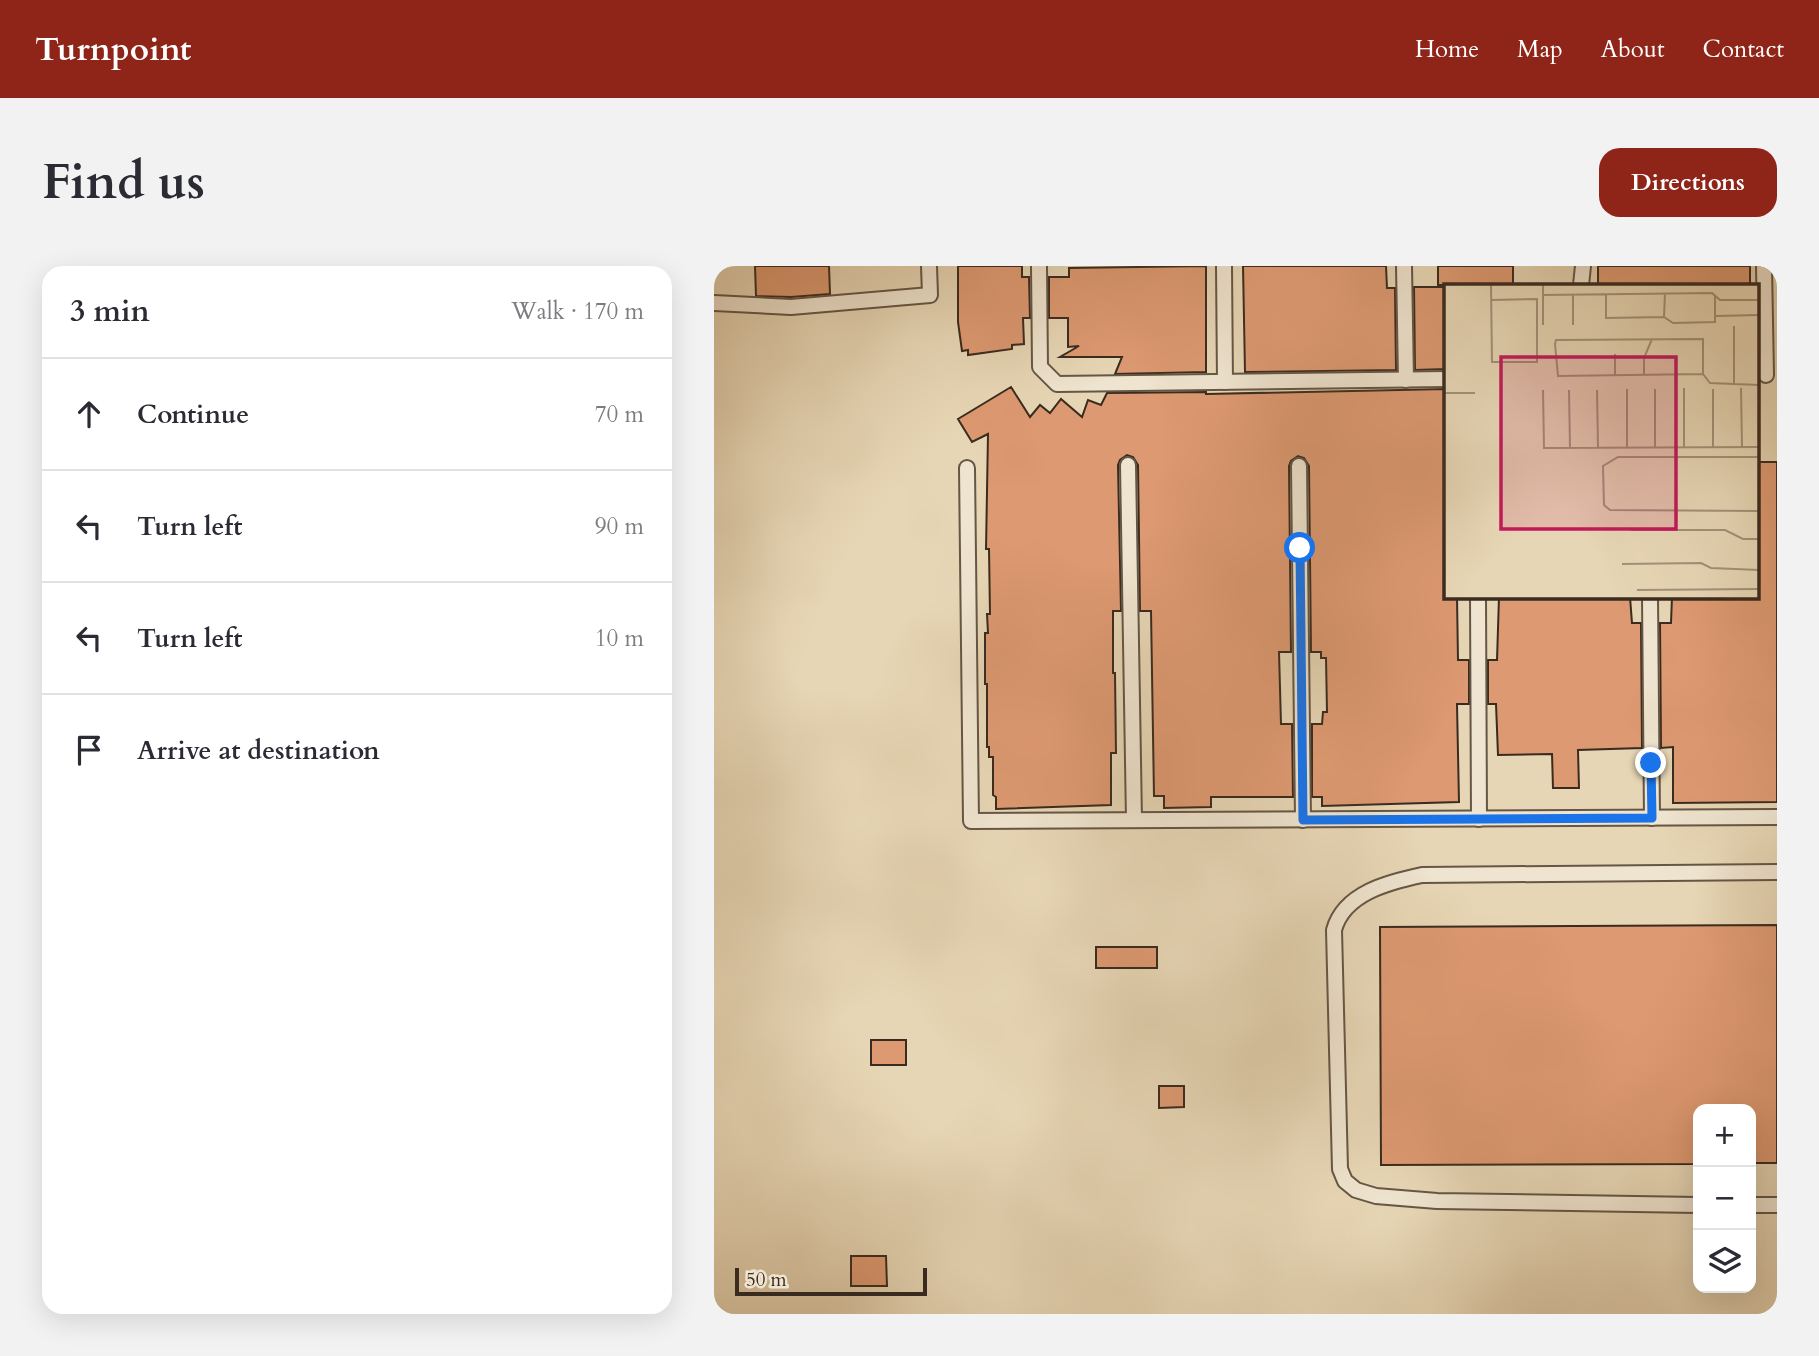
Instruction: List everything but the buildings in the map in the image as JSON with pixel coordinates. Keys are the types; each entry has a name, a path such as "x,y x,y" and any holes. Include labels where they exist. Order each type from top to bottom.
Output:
{"lane":[{"path":"714,303 791,307 930,295 929,266"},
{"path":"1039,266 1040,367 1057,384 1444,379"},
{"path":"1224,266 1225,382"},
{"path":"1404,266 1406,380"},
{"path":"1581,284 1583,266"},
{"path":"1764,266 1767,375"},
{"path":"1128,465 1134,820"},
{"path":"1299,466 1303,820"},
{"path":"967,468 971,821 1777,817"},
{"path":"1478,598 1479,819"},
{"path":"1650,598 1652,818"},
{"path":"1693,1205 1437,1202 1376,1196 1356,1189 1345,1181 1340,1169 1334,930 1338,916 1349,904 1370,891 1422,875 1777,872"},
{"path":"1756,1205 1777,1205"}],"route":[{"path":"1300,548 1303,820 1652,818 1651,763"}]}
